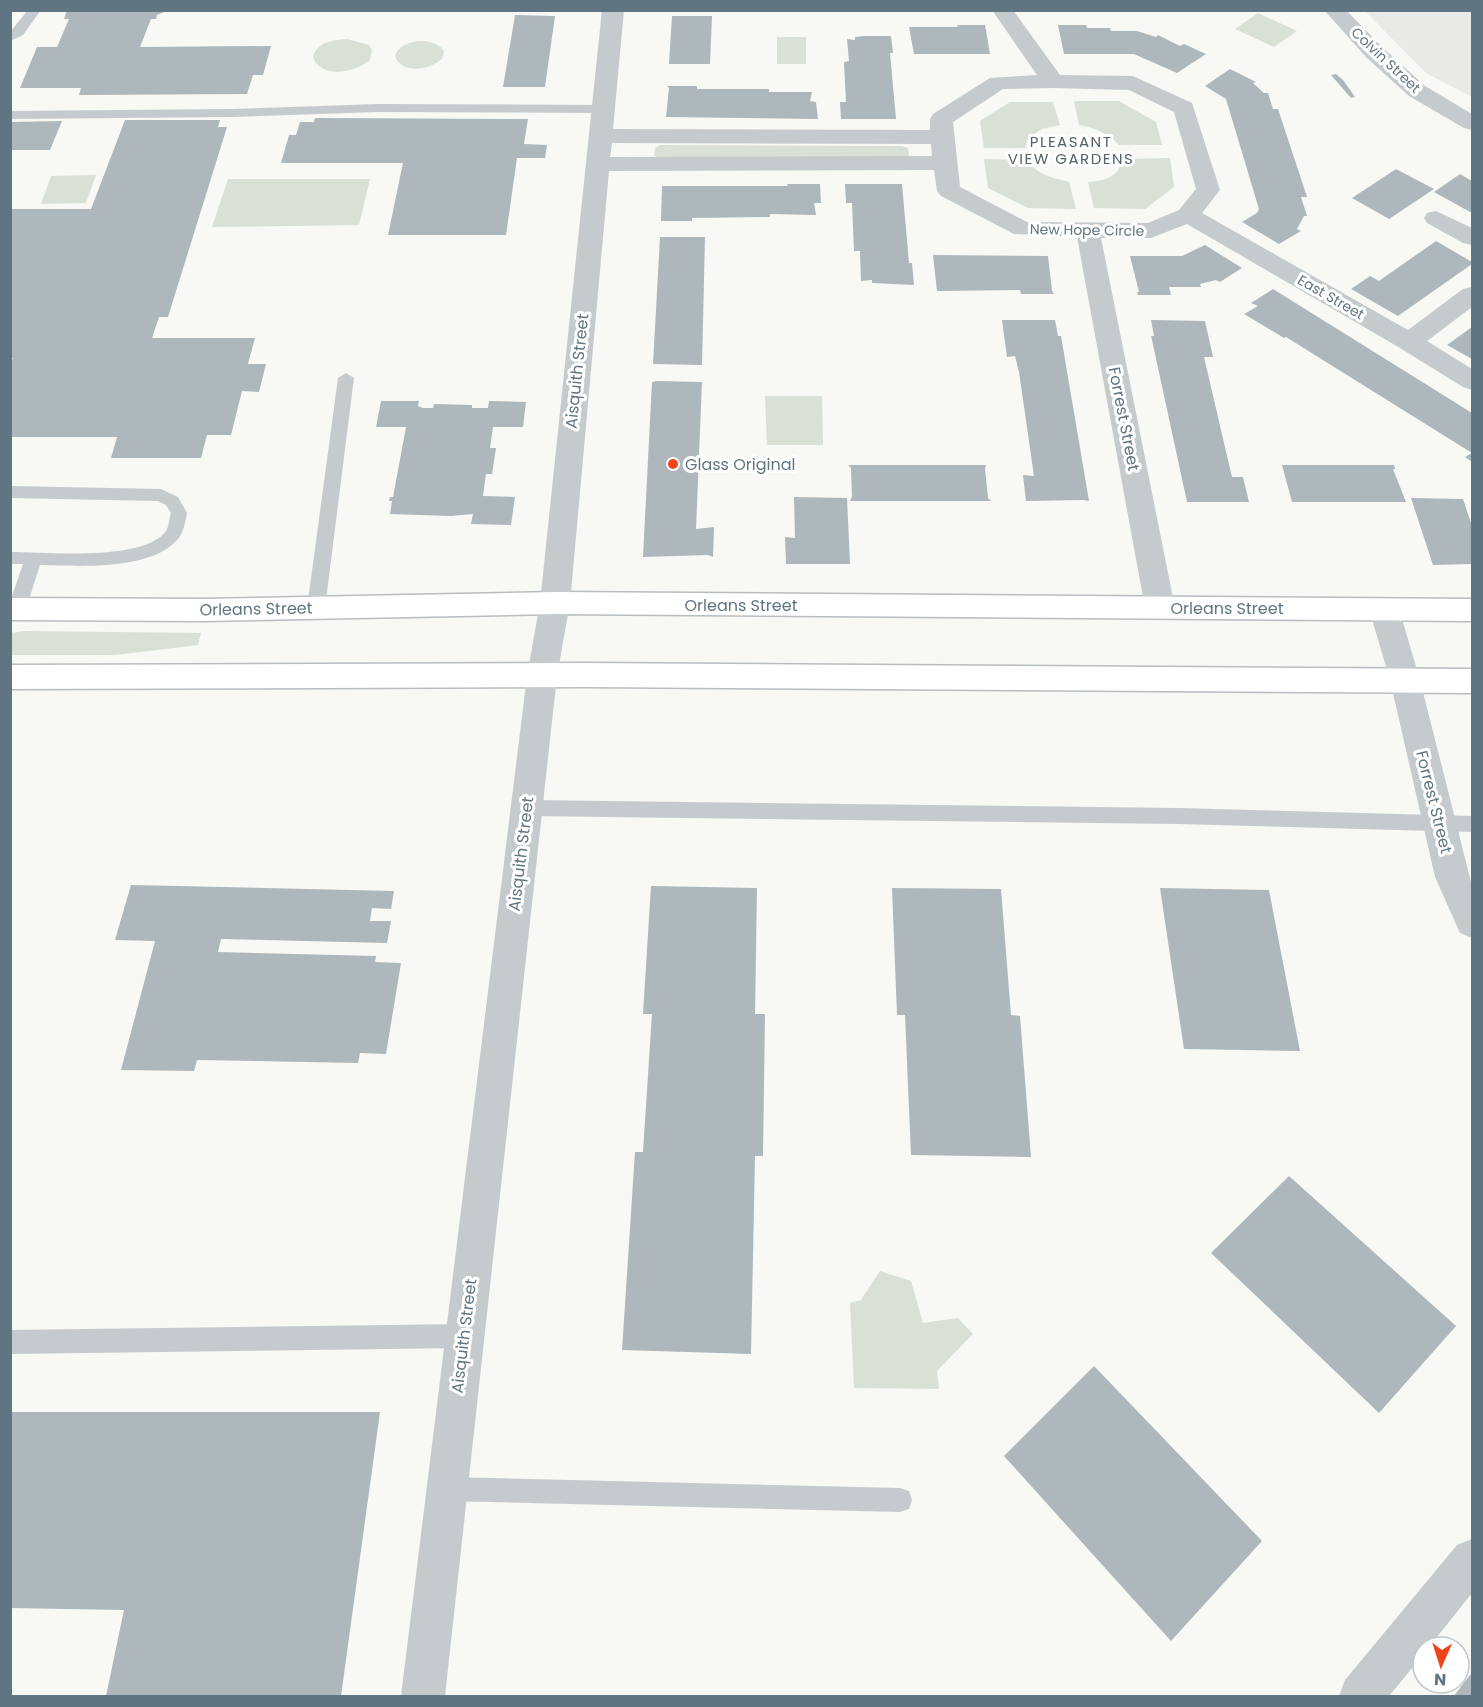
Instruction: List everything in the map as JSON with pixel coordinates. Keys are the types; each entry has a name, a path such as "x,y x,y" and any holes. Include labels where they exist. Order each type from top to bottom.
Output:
{"main road":[{"name":"Orleans Street","path":"14,609 316,608 555,603 1473,610"},
{"path":"10,677 542,676 1473,681"}],"street":[{"name":"Aisquith Street","path":"423,1696 526,808 542,676 555,603 613,10"},
{"path":"1002,10 1053,81"},
{"name":"Colvin Street","path":"1334,11 1417,91 1473,123"},
{"name":"New Hope Circle","path":"1053,81 1133,83 1184,108 1208,190 1188,214 1151,231 1023,229 950,190 944,163 941,119 998,83 1053,81"},
{"path":"1445,109 1473,94"},
{"path":"601,136 942,137"},
{"path":"598,164 944,163"},
{"name":"East Street","path":"1188,214 1473,381"},
{"path":"1436,218 1473,238"},
{"name":"Forrest Street","path":"1088,231 1160,608"},
{"path":"1409,342 1473,295"},
{"name":"Forrest Street","path":"1384,609 1405,680 1452,878 1473,923"},
{"path":"1361,1696 1473,1560"}],"lane":[{"path":"10,37 19,32 35,10"},
{"path":"1334,11 1340,10"},
{"path":"10,115 231,113 378,108 604,110"},
{"path":"316,608 346,378"},
{"path":"10,492 160,495 172,501 179,513 173,534 163,543 119,559 10,558"},
{"path":"14,609 34,558"},
{"path":"526,808 1178,816 1473,824"},
{"path":"10,1342 464,1336"},
{"path":"447,1489 900,1500"}],"shaded area":[{"path":"1365,11 1472,11 1472,97 1426,73"},
{"path":"1258,13 1297,31 1274,47 1235,29"},
{"path":"777,37 806,37 806,64 777,64"},
{"path":"347,39 369,45 372,50 370,60 356,68 339,72 323,69 317,64 313,57 318,48 331,41"},
{"path":"418,41 439,46 444,51 442,59 430,66 416,69 403,66 398,62 395,56 398,50"},
{"path":"1074,101 1119,101 1156,122 1162,145 1119,145 1101,132 1079,125"},
{"path":"1010,102 1053,102 1060,125 1042,129 1028,138 1025,148 984,148 980,121"},
{"path":"660,145 901,146 908,148 909,157 660,159 654,155 655,148"},
{"path":"1170,158 1174,187 1145,209 1094,208 1088,182 1100,181 1115,174 1122,159"},
{"path":"984,159 1028,160 1041,172 1069,182 1076,209 1028,208 988,188"},
{"path":"96,175 86,203 41,204 51,176"},
{"path":"228,179 370,179 359,225 212,227"},
{"path":"765,396 822,396 823,445 767,445"},
{"path":"24,631 201,633 198,645 116,655 11,655 11,633"},
{"path":"880,1271 911,1281 923,1323 958,1318 973,1334 937,1371 939,1389 854,1388 850,1303 861,1300"}],"building":[{"path":"67,10 169,10 157,15 156,19 151,19 140,47 271,46 263,75 253,75 247,94 79,95 81,88 20,88 37,47 57,47 69,19 64,19"},
{"path":"515,15 555,16 545,87 503,87"},
{"path":"672,16 712,16 710,64 669,64"},
{"path":"957,25 985,25 990,54 914,54 909,27 958,27"},
{"path":"1058,25 1086,25 1087,28 1110,28 1111,31 1137,31 1156,37 1158,35 1180,46 1184,44 1206,54 1177,73 1134,54 1064,54"},
{"path":"891,36 893,53 890,53 896,119 841,119 840,102 846,102 844,62 849,61 847,39 855,40 855,37"},
{"path":"1230,69 1256,82 1253,83 1264,93 1268,93 1273,109 1278,109 1307,197 1301,197 1307,216 1304,216 1297,229 1301,231 1279,244 1242,222 1257,213 1259,209 1226,99 1205,86"},
{"path":"1336,74 1355,97 1351,98 1331,75"},
{"path":"667,86 812,92 810,101 816,102 818,119 666,117 669,88"},
{"path":"315,118 528,119 524,144 547,145 545,158 517,158 506,235 388,235 403,163 281,163 289,135 296,135 300,122 314,122"},
{"path":"125,120 220,120 218,127 227,127 168,317 159,317 152,338 255,338 248,364 266,364 259,392 242,391 231,435 207,435 201,458 111,458 117,437 10,437 10,364 13,358 10,357 10,209 91,209"},
{"path":"62,121 50,150 10,150 10,122"},
{"path":"1396,169 1434,189 1389,219 1352,198"},
{"path":"1460,174 1472,181 1472,213 1434,192"},
{"path":"787,184 820,184 821,203 814,203 816,215 770,214 770,217 692,218 692,221 661,221 662,186 788,186"},
{"path":"845,184 902,184 909,263 912,263 914,285 872,283 872,280 861,281 860,251 854,251 852,203 846,203"},
{"path":"660,237 705,237 702,365 653,364"},
{"path":"1436,241 1472,264 1398,316 1351,289 1370,276 1379,281"},
{"path":"1205,245 1242,268 1220,282 1216,280 1200,284 1201,287 1169,287 1171,295 1138,295 1130,256 1182,256"},
{"path":"933,255 1048,256 1054,294 1021,294 1020,290 937,291"},
{"path":"1273,289 1472,413 1472,453 1286,337 1284,338 1244,314 1258,306 1251,303"},
{"path":"1002,320 1055,320 1058,336 1061,336 1089,501 1026,501 1023,475 1034,476 1019,372 1015,356 1007,357"},
{"path":"1151,320 1205,321 1213,357 1204,357 1232,477 1243,477 1249,502 1187,502 1151,336 1154,336"},
{"path":"1472,327 1472,359 1447,345"},
{"path":"652,382 702,382 696,529 714,527 713,557 708,555 643,557"},
{"path":"381,401 419,401 418,406 423,408 433,408 434,404 472,405 472,408 488,408 489,401 526,402 523,427 493,427 490,448 496,448 492,474 486,474 483,496 515,497 511,525 471,524 473,514 451,516 390,514 392,501 389,501 390,497 393,497 406,427 376,427"},
{"path":"1472,453 1472,462 1465,457"},
{"path":"848,465 986,465 988,498 991,501 850,501 852,497 851,468"},
{"path":"1282,465 1394,465 1395,469 1393,469 1406,502 1292,502"},
{"path":"794,497 847,498 850,564 786,564 785,537 795,538"},
{"path":"1411,498 1463,499 1472,526 1472,564 1433,565"},
{"path":"131,885 394,891 391,909 372,908 370,921 391,921 387,943 221,939 218,952 376,956 375,962 401,963 386,1054 360,1053 358,1063 197,1060 194,1071 121,1070 155,941 115,940"},
{"path":"651,886 757,888 755,1014 765,1014 763,1156 755,1156 751,1354 622,1350 635,1152 643,1152 652,1014 643,1014"},
{"path":"892,888 1001,889 1011,1015 1020,1016 1031,1157 911,1155 905,1015 897,1015"},
{"path":"1160,888 1269,890 1300,1051 1184,1049"},
{"path":"1289,1176 1456,1326 1379,1413 1211,1253"},
{"path":"1094,1366 1262,1541 1171,1641 1004,1456"},
{"path":"10,1412 380,1412 341,1696 106,1696 124,1610 10,1608"},
{"path":"1471,1674 1472,1696 1454,1696 1471,1695"}],"place":[{"name":"Glass Original","path":"673,464"}],"district":[{"name":"PLEASANT VIEW GARDENS","path":"1071,150"}]}
